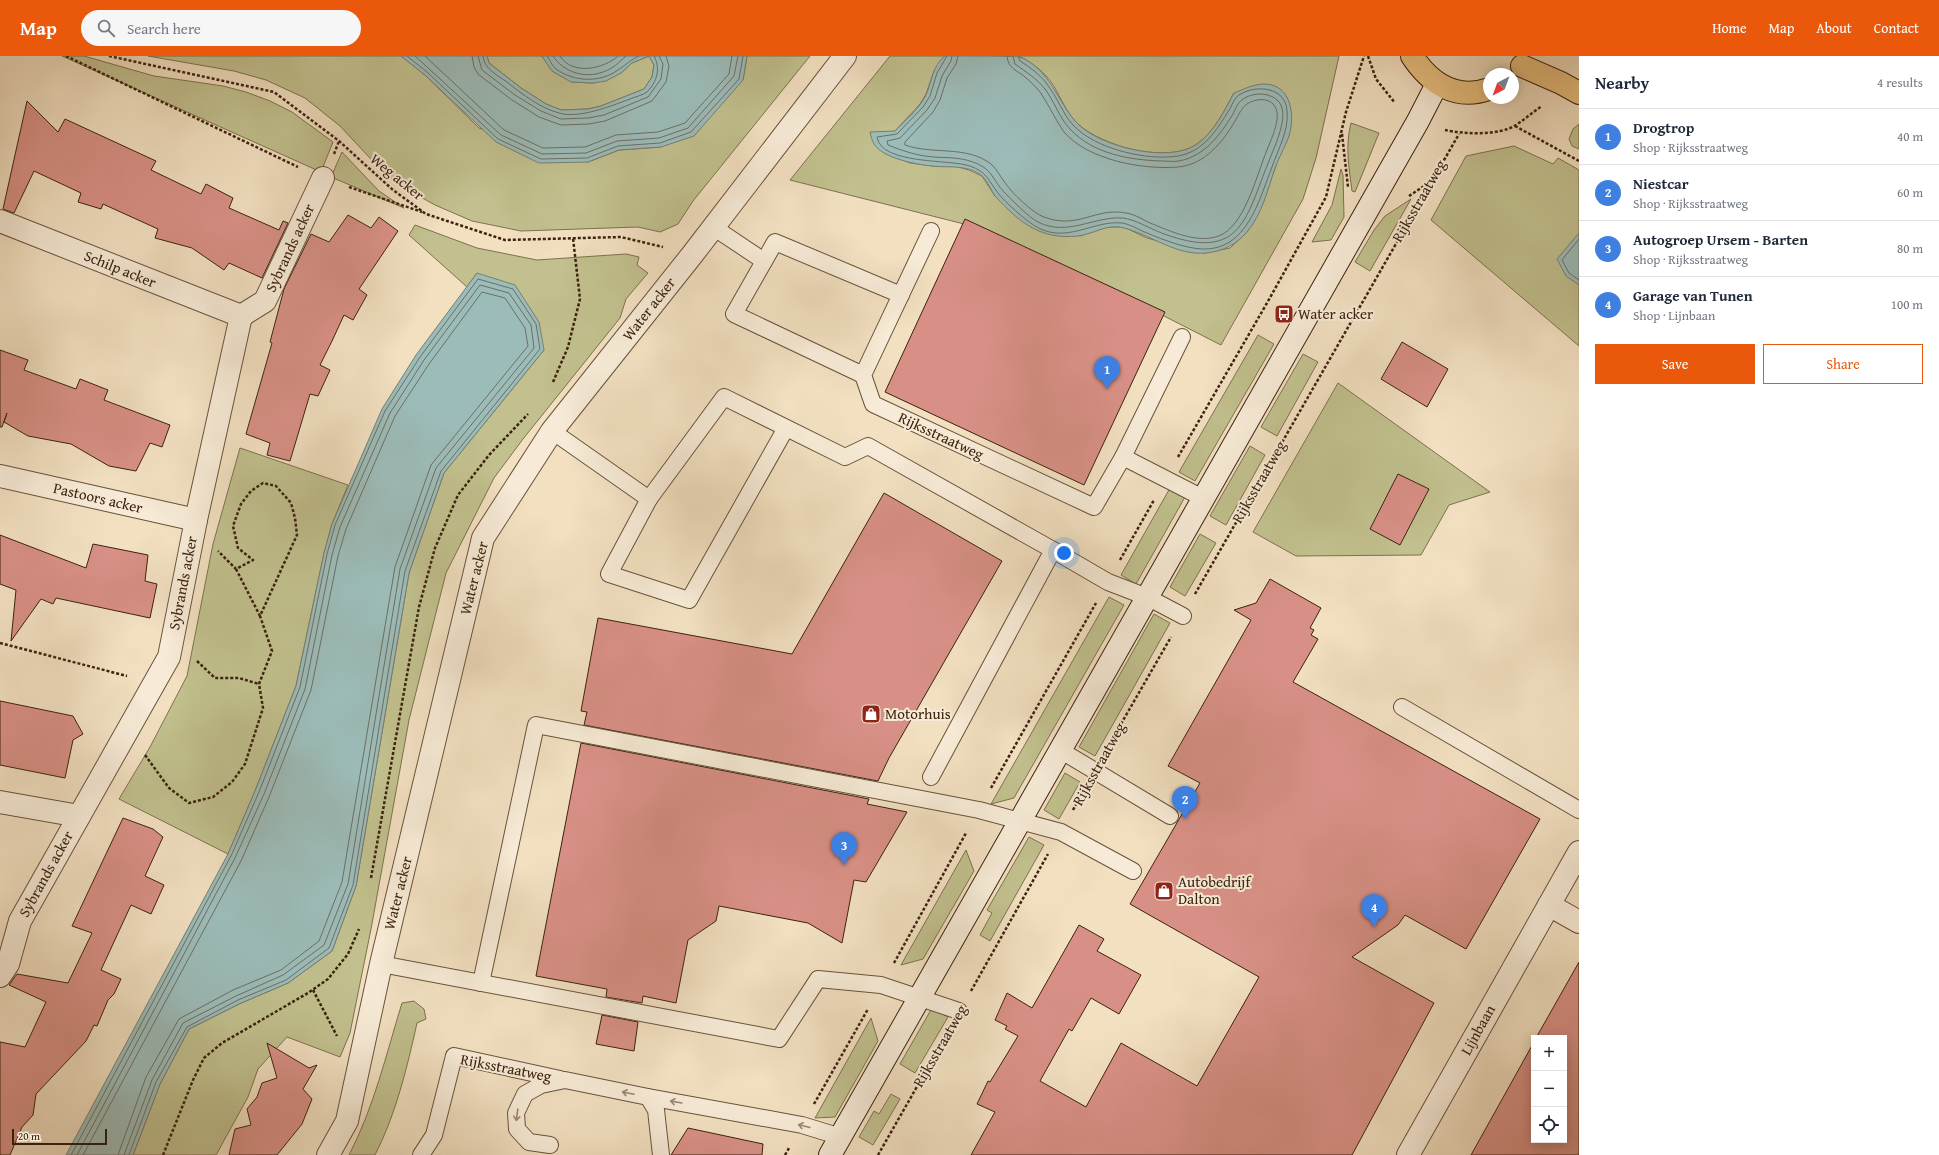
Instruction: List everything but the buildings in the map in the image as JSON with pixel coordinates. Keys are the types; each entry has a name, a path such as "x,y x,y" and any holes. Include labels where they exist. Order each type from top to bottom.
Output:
{"main road":[{"path":"1412,56 1422,71 1437,84 1451,90 1467,93 1483,91"},
{"path":"1521,66 1561,82 1579,93"}],"street":[{"name":"Water acker","path":"328,1155 347,1121 381,964 483,538 552,431 692,255 845,56"},
{"name":"Rijksstraatweg","path":"836,1146 1352,234 1418,121 1437,84"},
{"name":"Sybrands acker","path":"0,976 8,964 20,921 169,657 196,520 241,316 265,301 323,178"},
{"name":"Schilp acker","path":"0,221 241,316"},
{"name":"Pastoors acker","path":"0,476 196,520"},
{"path":"0,802 79,816"},
{"name":"Lijnbaan","path":"1408,1155 1579,852"},
{"path":"1549,905 1579,922"}],"lane":[{"path":"713,227 764,261"},
{"path":"901,295 775,242 734,314 863,375 932,230"},
{"name":"Rijksstraatweg","path":"863,375 873,404 1094,507 1123,457 1182,337"},
{"path":"786,428 689,600 609,574 649,499 724,397 845,457 868,446 1108,582 1147,597 1183,616"},
{"path":"552,431 649,499"},
{"path":"1123,457 1203,498"},
{"path":"931,777 1053,550"},
{"path":"1402,707 1579,810"},
{"path":"481,983 536,725 979,810 1020,820 1061,832 1133,871"},
{"path":"1060,750 1170,816"},
{"path":"381,964 779,1039 818,979 881,985 959,1011"},
{"name":"Rijksstraatweg","path":"421,1155 434,1135 454,1056 648,1097 802,1125 836,1146"},
{"name":"Rijksstraatweg","path":"550,1145 529,1142 516,1130 516,1113 525,1094 541,1085 565,1080"},
{"path":"648,1097 656,1110 661,1155"}],"path":[{"path":"66,56 323,178 426,214"},
{"name":"Weg acker","path":"109,56 274,92 340,141 393,190 426,214 505,240 621,237 692,255"},
{"path":"785,1155 1326,197 1342,131 1364,56"},
{"path":"1515,126 1579,161"},
{"path":"1342,131 1352,234"},
{"name":"Rijksstraatweg","path":"878,1155 1094,771 1422,196 1459,134"},
{"path":"552,385 568,347 580,298 573,238"},
{"path":"370,881 419,607 435,548 458,495 489,455 533,409"},
{"path":"236,569 253,560 238,548 233,526 241,504 251,490 263,483 276,486 291,503 297,535 260,616"},
{"path":"124,736 139,747 169,788 189,803 213,797 232,782 245,764 263,708 259,684 272,651 260,616 236,569 217,550 191,545"},
{"path":"173,638 215,678 239,678 259,684"},
{"path":"0,643 154,684"},
{"path":"162,1155 204,1058 222,1043 313,990 328,979 348,954 361,926"},
{"path":"313,990 357,1075"}],"shaded area":[{"path":"62,56 84,56 154,76 223,86 246,92 270,101 292,112 333,142 321,172"},
{"path":"148,56 401,56 425,75 479,128 588,162 619,150 661,147 743,80 747,56 810,56 693,201 678,224 660,232 638,227 521,231 472,221 435,205 403,187 382,171 340,126 305,98 266,80 234,71"},
{"path":"487,56 542,56 552,71 572,82 593,83 621,73 632,63 649,56 654,65 652,77 644,89 601,106 588,109 561,110 546,104 521,88 489,63"},
{"path":"890,56 945,56 934,71 926,94 920,104 895,131 884,153 910,163 933,166 955,166 969,170 982,176 995,196 1080,236 1106,227 1124,227 1147,238 1205,253 1230,248 1247,232 1258,213 1276,166 1234,93 1214,127 1197,144 1185,150 1170,153 1153,153 1119,146 1089,132 1078,124 1067,111 1053,85 1046,76 1019,56 1339,56 1316,158 1303,199 1221,345 1162,315 964,224 790,180"},
{"path":"1351,123 1379,133 1355,192 1352,191 1348,157 1348,140"},
{"path":"1579,124 1579,149 1572,146 1569,139 1573,129"},
{"path":"1514,146 1553,164 1558,158 1579,170 1579,346 1431,220 1466,156"},
{"path":"342,152 379,191 404,208 331,177"},
{"path":"1341,169 1343,175 1344,217 1331,240 1312,242 1332,205"},
{"path":"1411,199 1370,271 1355,262 1374,230 1385,216"},
{"path":"415,225 477,248 537,260 626,254 639,257 637,265 648,273 626,299 620,318 523,439 494,478 446,573 409,720 371,929 350,1033 340,1057 287,1037 258,1069 248,1097 216,1155 133,1155 160,1084 189,1029 239,1004 288,983 332,951 356,886 409,573 444,473 544,350 477,273 467,287 409,235"},
{"path":"1258,335 1274,344 1195,481 1179,472"},
{"path":"1303,354 1318,362 1277,436 1261,427"},
{"path":"1338,383 1490,492 1449,505 1421,555 1296,556 1253,532"},
{"path":"1250,446 1265,455 1226,525 1210,516"},
{"path":"240,448 348,485 332,524 324,553 296,686 255,791 228,854 119,799 150,747 187,676 213,544"},
{"path":"1170,488 1185,497 1136,584 1121,575"},
{"path":"1200,534 1216,543 1185,596 1170,587"},
{"path":"1109,597 1124,605 1014,798 991,804"},
{"path":"1154,614 1170,623 1095,756 1079,747"},
{"path":"1065,773 1080,782 1059,819 1044,810"},
{"path":"1029,837 1044,845 990,941 980,935 992,913 987,910"},
{"path":"966,850 974,871 923,959 901,965"},
{"path":"414,1001 424,1009 426,1019 417,1023 400,1090 389,1123 375,1155 349,1155 373,1100 402,1003"},
{"path":"932,1008 948,1017 915,1073 900,1064"},
{"path":"871,1018 878,1041 835,1117 815,1118"},
{"path":"891,1094 900,1099 873,1145 859,1137 874,1111 879,1114"}],"water":[{"path":"401,56 487,56 489,63 521,88 546,104 561,110 588,109 601,106 644,89 652,77 654,65 649,56 747,56 743,80 694,136 661,147 619,150 588,162 539,163 496,142 425,75"},
{"path":"542,56 649,56 632,63 621,73 606,81 593,83 571,82 552,71"},
{"path":"945,56 1020,57 1039,69 1052,86 1069,114 1086,131 1100,139 1135,150 1170,153 1185,150 1197,144 1214,127 1234,93 1261,84 1274,86 1281,90 1286,96 1291,111 1291,128 1257,217 1243,237 1229,247 1218,251 1195,253 1174,248 1134,231 1118,227 1107,228 1078,236 1065,237 1053,235 1032,228 1014,215 996,197 988,183 977,172 965,168 939,167 901,160 884,153 874,144 870,132 895,131 916,110 926,95 937,64"},
{"path":"1579,233 1579,285 1566,276 1557,259"},
{"path":"477,273 515,285 539,322 544,350 444,473 409,573 356,886 332,951 288,983 239,1004 189,1029 160,1084 133,1155 66,1155 228,854 255,791 296,686 324,553 332,524 382,409 416,355"}],"place":[{"name":"Water acker","path":"1284,314"},
{"name":"Drogtrop","path":"1107,389"},
{"name":"Motorhuis","path":"871,714"},
{"name":"Niestcar","path":"1185,819"},
{"name":"Autogroep Ursem - Barten","path":"844,865"},
{"name":"Autobedrijf Dalton","path":"1164,891"},
{"name":"Garage van Tunen","path":"1374,927"}]}
